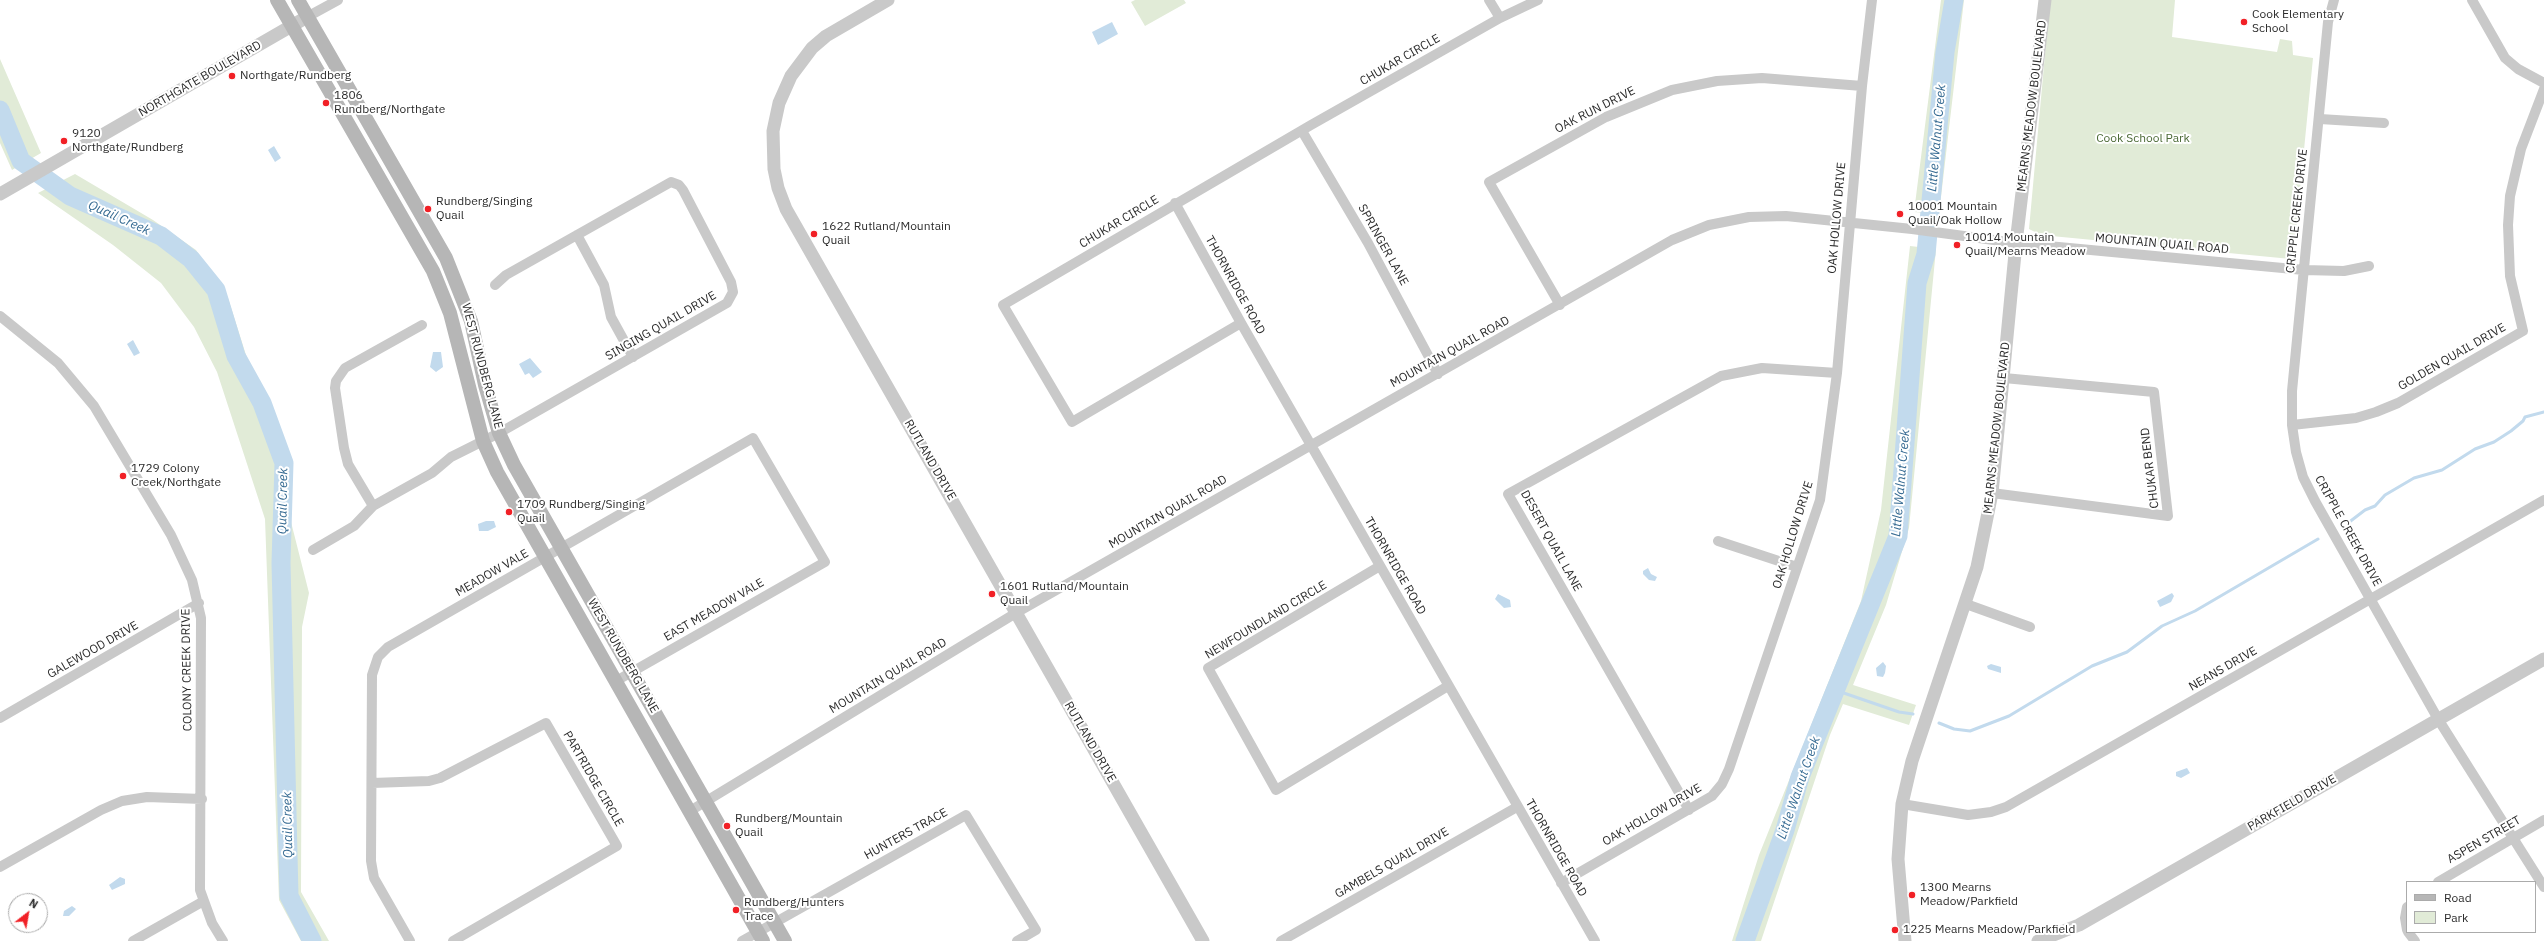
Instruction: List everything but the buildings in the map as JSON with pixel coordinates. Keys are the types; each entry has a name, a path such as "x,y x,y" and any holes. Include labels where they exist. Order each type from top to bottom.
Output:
{"main road":[{"name":"WEST RUNDBERG LANE","path":"277,0 433,271 450,313 483,441 497,472 761,936"},
{"name":"WEST RUNDBERG LANE","path":"298,0 433,235 460,289 499,433 560,549 632,672 785,941"},
{"path":"418,244 433,235"}],"street":[{"name":"NORTHGATE BOULEVARD","path":"0,194 338,0"},
{"name":"RUTLAND DRIVE","path":"888,0 826,36 800,62 784,90 775,117 772,149 774,168 786,209 1203,941"},
{"path":"1489,0 1500,18"},
{"name":"CHUKAR CIRCLE","path":"1241,323 1072,422 1003,305 1175,203 1500,18 1538,0"},
{"name":"OAK HOLLOW DRIVE","path":"1562,883 1712,796 1726,776 1820,500 1837,373 1862,86 1872,0"},
{"name":"MEARNS MEADOW BOULEVARD","path":"1905,941 1898,859 1902,804 1912,761 1966,604 1977,567 1992,493 2016,243 2044,0"},
{"name":"CRIPPLE CREEK DRIVE","path":"2334,0 2328,22 2320,119 2292,391 2292,425 2296,452 2304,477 2438,719 2512,838 2544,886"},
{"path":"2472,0 2505,58 2518,69 2544,83"},
{"name":"OAK RUN DRIVE","path":"1560,305 1489,182 1606,117 1672,90 1717,81 1762,78 1862,86"},
{"name":"GOLDEN QUAIL DRIVE","path":"2292,425 2336,421 2376,412 2398,403 2523,331 2510,276 2508,225 2510,196 2521,149 2544,89"},
{"path":"2320,119 2384,123"},
{"name":"SPRINGER LANE","path":"1302,131 1368,243 1438,374"},
{"name":"SINGING QUAIL DRIVE","path":"313,550 354,526 373,506 432,473 451,457 499,433 727,303 733,294 731,282 683,190 674,182 662,185 506,275 495,285"},
{"name":"THORNRIDGE ROAD","path":"1175,203 1241,323 1595,941"},
{"name":"MOUNTAIN QUAIL ROAD","path":"690,811 1016,612 1560,305 1672,240 1709,225 1768,216 1912,228 2016,243 2304,270 2344,272 2369,266"},
{"path":"576,235 604,285 611,317 633,357"},
{"name":"COLONY CREEK DRIVE","path":"0,316 58,364 94,406 172,535 192,580 199,603 201,634 202,799 200,865 202,902 223,941"},
{"path":"373,506 348,464 344,448 335,388 336,381 345,368 422,325"},
{"name":"DESERT QUAIL LANE","path":"1689,810 1508,494 1721,376 1762,368 1837,373"},
{"name":"CHUKAR BEND","path":"1992,493 2168,516 2154,392 2004,378"},
{"name":"MEADOW VALE","path":"410,941 374,878 371,861 372,675 378,657 388,647 753,438 825,562"},
{"name":"NEANS DRIVE","path":"1902,804 1968,814 1991,812 2006,807 2544,500"},
{"path":"1718,541 1797,567"},
{"name":"EAST MEADOW VALE","path":"616,681 825,562"},
{"name":"NEWFOUNDLAND CIRCLE","path":"1380,566 1208,668 1276,790 1448,686"},
{"name":"GALEWOOD DRIVE","path":"0,718 199,603"},
{"path":"1966,604 2030,627"},
{"name":"PARKFIELD DRIVE","path":"2038,941 2079,925 2544,659"},
{"name":"PARTRIDGE CIRCLE","path":"372,783 429,781 440,778 546,723 617,846 453,941"},
{"path":"0,867 101,810 122,801 146,797 202,799"},
{"name":"GAMBELS QUAIL DRIVE","path":"1281,941 1517,807"},
{"name":"HUNTERS TRACE","path":"742,941 761,936 775,922 966,815 1036,930 1017,941"},
{"name":"ASPEN STREET","path":"2440,881 2544,820"},
{"path":"132,941 202,902"},
{"path":"2406,912 2406,922"}],"green space":[{"path":"1135,0 1184,0 1186,3 1145,26 1131,2"},
{"path":"1941,0 1964,0 1939,214 1914,212"},
{"name":"Cook School Park","path":"2050,0 2175,0 2172,37 2277,52 2280,39 2292,41 2293,55 2313,58 2294,252 2291,259 2041,235 2029,229"},
{"path":"0,59 41,153 12,170 0,143"},
{"path":"75,174 153,220 196,250 228,298 246,355 287,450 291,522 309,593 302,627 301,892 329,941 301,941 279,900 265,519 217,372 194,327 161,283 113,245 38,193"},
{"path":"1910,246 1936,249 1909,528 1886,605 1853,685 1916,705 1909,725 1843,704 1830,735 1761,941 1732,941 1759,855 1861,601 1881,510"}],"water":[{"path":"1112,22 1118,34 1098,45 1092,32"},
{"path":"274,146 281,158 275,162 268,150"},
{"path":"133,340 140,353 134,356 127,344"},
{"path":"433,352 441,352 443,367 436,372 430,367"},
{"path":"530,358 542,372 533,378 529,373 525,375 519,364"},
{"path":"486,521 494,521 496,527 488,531 479,531 478,524"},
{"path":"1648,568 1651,574 1657,577 1655,581 1649,580 1643,574 1643,571"},
{"path":"2172,593 2174,596 2171,602 2160,607 2157,601"},
{"path":"1498,594 1510,600 1511,607 1504,608 1495,599"},
{"path":"1883,662 1886,666 1885,673 1883,677 1877,676 1876,668"},
{"path":"1991,664 2001,667 2001,673 1988,669 1987,666"},
{"path":"2187,768 2190,773 2181,778 2176,776 2176,772"},
{"path":"120,877 125,879 125,884 112,890 109,885"},
{"path":"72,906 76,909 69,916 63,916 64,911"}],"waterway":[{"name":"Little Walnut Creek","path":"1745,941 1785,830 1800,777 1898,536 1917,283 1926,254 1945,52 1954,0"},
{"name":"Quail Creek","path":"0,110 21,161 70,196 161,236 191,259 216,290 236,356 262,403 284,463 281,563 289,896 312,941"},
{"path":"2348,523 2365,510 2375,506 2385,495 2414,478 2442,470 2475,449 2494,442 2511,431 2523,421 2525,417 2544,412"},
{"path":"1939,723 1954,729 1970,731 2009,716 2092,666 2127,652 2162,626 2195,611 2318,539"},
{"path":"1835,690 1899,712 1913,714"}],"place":[{"name":"Cook Elementary School","path":"2244,22"},
{"name":"Northgate/Rundberg","path":"232,76"},
{"name":"1806 Rundberg/Northgate","path":"326,103"},
{"name":"9120 Northgate/Rundberg","path":"64,141"},
{"name":"Rundberg/Singing Quail","path":"428,209"},
{"name":"10001 Mountain Quail/Oak Hollow","path":"1900,214"},
{"name":"1622 Rutland/Mountain Quail","path":"814,234"},
{"name":"10014 Mountain Quail/Mearns Meadow","path":"1957,245"},
{"name":"1729 Colony Creek/Northgate","path":"123,476"},
{"name":"1709 Rundberg/Singing Quail","path":"509,512"},
{"name":"1601 Rutland/Mountain Quail","path":"992,594"},
{"name":"Rundberg/Mountain Quail","path":"727,826"},
{"name":"1300 Mearns Meadow/Parkfield","path":"1912,895"},
{"name":"Rundberg/Hunters Trace","path":"736,910"},
{"name":"1225 Mearns Meadow/Parkfield","path":"1895,930"}]}
